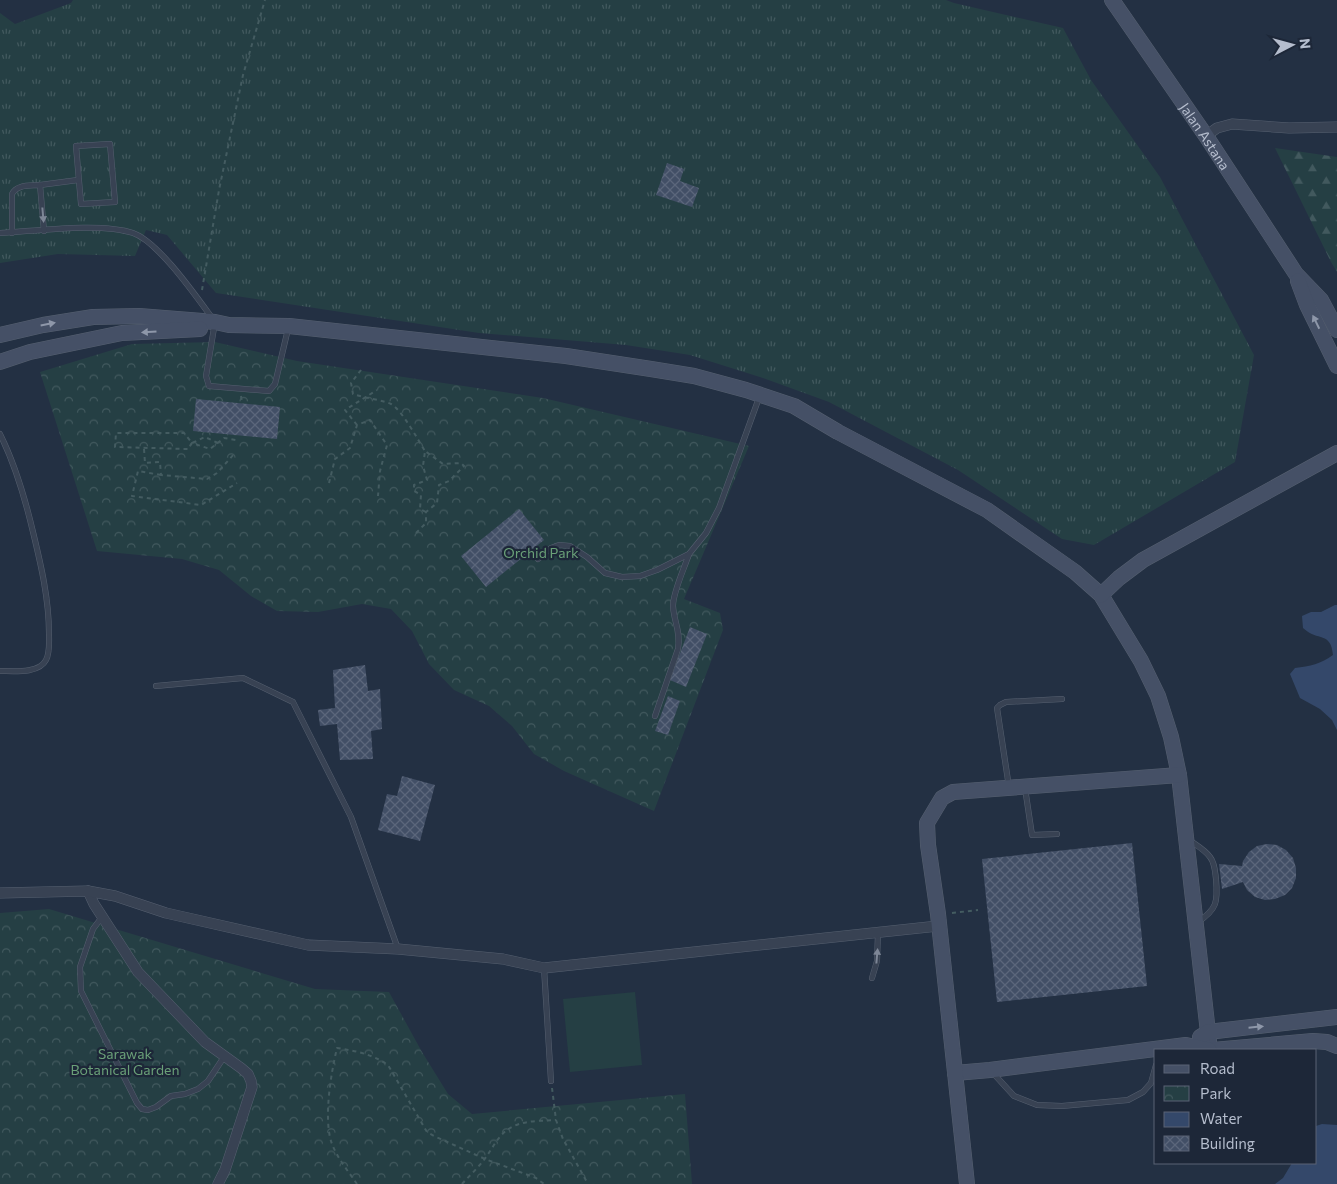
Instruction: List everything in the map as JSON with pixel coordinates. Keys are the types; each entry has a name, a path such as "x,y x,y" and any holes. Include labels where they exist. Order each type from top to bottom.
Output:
{"street":[{"name":"Jalan Astana","path":"1112,0 1206,136 1296,274 1321,300 1337,330"},
{"path":"1206,136 1217,128 1232,124 1288,128 1337,127"},
{"name":"Jalan Astana","path":"1296,274 1307,305 1337,366"},
{"path":"0,335 42,325 93,317 139,316 220,325"},
{"path":"0,362 30,352 122,333 220,325 289,326 566,356 642,367 694,376 794,406 838,432 987,510 1076,572 1101,595 1127,636 1158,696 1171,737 1179,775 1211,1049"},
{"path":"1101,595 1142,560 1337,453"},
{"path":"966,1184 938,920 928,845 927,823 933,811 942,798 953,792 1179,775"},
{"path":"88,891 102,917 138,972 205,1042 248,1074 252,1087 226,1170 218,1184"},
{"path":"0,893 88,891 115,896 166,913 308,945 398,949 504,959 544,968 878,933 938,920"},
{"path":"1186,1045 1208,1032 1337,1018"},
{"path":"1221,1049 1313,1040 1337,1046"},
{"path":"1160,1049 1186,1045 1206,1049"},
{"path":"955,1073 1154,1050"}],"lane":[{"path":"110,144 115,202 81,204 78,180 76,146 110,144"},
{"path":"12,233 13,190 18,187 78,180"},
{"path":"40,185 44,231"},
{"path":"0,234 92,228 115,229 135,233 157,248 220,325 206,376 209,386 269,391 275,384 289,326"},
{"path":"655,716 680,639 673,607 674,599 689,554 706,533 719,508 760,395"},
{"path":"0,434 17,472 28,510 46,587 49,620 49,650 46,661 38,668 0,671"},
{"path":"538,560 551,548 559,545 570,546 587,556 605,573 622,577 640,576 658,570 689,554"},
{"path":"156,686 243,678 293,702 351,817 398,949"},
{"path":"1009,787 997,708 1006,702 1062,699"},
{"path":"1025,787 1032,835 1057,834"},
{"path":"1186,839 1198,846 1210,857 1214,866 1217,897 1215,906 1210,914 1196,923"},
{"path":"102,917 93,929 80,967 81,991 137,1103 142,1109 148,1110 156,1107 171,1096 185,1094 198,1089 208,1081 224,1057"},
{"path":"872,978 877,960 878,933"},
{"path":"544,968 551,1081"},
{"path":"990,1070 1014,1096 1037,1106 1062,1106 1128,1100 1143,1092 1151,1083 1154,1072"}],"path":[{"path":"200,302 219,190 243,75 265,0"},
{"path":"361,370 351,382 353,394 391,404 412,428 424,451 443,464 461,463 464,466 449,481 439,485 437,503 426,512"},
{"path":"357,424 345,410 377,390"},
{"path":"357,424 370,420 387,445 380,471 378,496"},
{"path":"329,483 335,459 350,448 357,424"},
{"path":"218,443 205,437 192,443 188,449 115,447 116,433 184,433 192,443 210,449 218,443 224,438 236,440"},
{"path":"144,448 144,463 160,462 161,474"},
{"path":"424,451 423,466 427,480 414,485 414,492 421,495 420,509 426,512"},
{"path":"236,453 217,473 207,479 138,471 132,496 201,504 237,483"},
{"path":"416,533 426,522 426,512"},
{"path":"938,920 978,910"},
{"path":"357,1184 336,1153 331,1142 329,1125 330,1082 337,1048 367,1053 388,1065 427,1132 485,1159 536,1178 544,1184"},
{"path":"551,1081 556,1120 563,1139 588,1184"},
{"path":"462,1184 485,1159 493,1145 512,1126 556,1120"}],"green space":[{"path":"73,0 946,0 1063,28 1091,80 1160,177 1254,355 1235,462 1094,545 1062,539 958,470 829,402 763,378 690,355 626,345 479,333 216,293 167,235 146,230 135,256 58,254 0,263 0,13 15,24 71,3"},
{"path":"1275,148 1337,157 1337,272 1331,262"},
{"name":"Orchid Park","path":"215,342 297,361 543,398 749,446 684,599 720,613 723,630 654,811 564,771 534,754 512,726 489,706 454,690 429,664 412,631 391,609 362,604 318,612 277,611 251,596 219,570 182,559 97,551 40,372 132,344"},
{"name":"Sarawak Botanical Garden","path":"49,909 315,989 389,992 448,1094 472,1114 685,1094 692,1184 0,1184 0,913"},
{"path":"635,992 642,1065 570,1072 563,999"}],"water":[{"path":"1337,605 1337,730 1332,720 1320,709 1300,698 1290,674 1295,668 1324,661 1333,655 1330,643 1327,640 1303,628 1302,616 1311,612 1321,612"},
{"path":"1337,1125 1337,1184 1275,1184 1283,1178 1291,1164 1317,1164 1317,1126"}],"building":[{"path":"667,163 684,169 680,181 699,188 692,207 656,195"},
{"path":"196,399 280,407 277,439 193,431"},
{"path":"519,509 544,540 486,587 461,556"},
{"path":"690,627 707,634 686,687 670,680"},
{"path":"365,665 368,691 380,689 382,729 371,731 373,759 340,760 337,724 320,726 318,710 335,708 333,670"},
{"path":"668,696 680,701 668,735 655,731"},
{"path":"402,776 435,785 420,841 378,830 387,794 397,796"},
{"path":"1132,843 1147,986 997,1002 982,859"},
{"path":"1277,845 1286,850 1293,858 1296,878 1292,888 1285,895 1265,900 1255,897 1247,890 1243,882 1222,889 1219,864 1242,866 1249,852 1257,846"}]}
